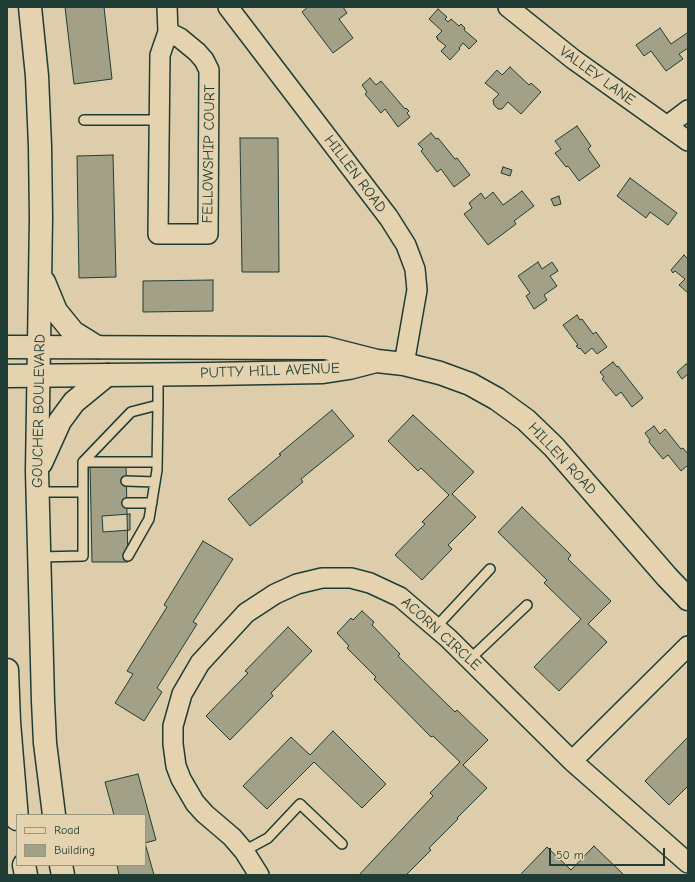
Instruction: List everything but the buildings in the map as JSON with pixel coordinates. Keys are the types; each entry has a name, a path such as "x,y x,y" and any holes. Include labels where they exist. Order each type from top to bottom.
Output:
{"main road":[{"name":"GOUCHER BOULEVARD","path":"30,7 37,84 41,204 38,481 43,701 45,744 54,814"},
{"path":"40,274 56,311 73,332 97,348"},
{"name":"PUTTY HILL AVENUE","path":"7,347 326,348 377,361"},
{"name":"HILLEN ROAD","path":"377,361 404,364 440,373 470,384 497,399 526,420 554,447 667,577 688,599"},
{"name":"PUTTY HILL AVENUE","path":"7,376 323,372 349,368 377,361"},
{"path":"38,481 60,421 74,402 108,375"},
{"path":"7,670 15,822"}],"street":[{"name":"FELLOWSHIP COURT","path":"167,7 168,32 160,55 158,234 208,234 209,70 204,60 197,52 180,38 168,32"},
{"name":"HILLEN ROAD","path":"228,7 389,218 406,245 415,269 418,290 404,364"},
{"name":"VALLEY LANE","path":"508,7 573,59 688,141"},
{"path":"667,126 688,110"},
{"name":"ACORN CIRCLE","path":"259,875 244,851 232,837 195,804 181,779 176,766 173,744 173,726 182,694 200,663 246,613 275,594 297,584 322,578 351,578 370,583 400,597 470,659 572,761 687,862"},
{"path":"572,761 688,646"}],"lane":[{"path":"84,120 159,120"},
{"path":"128,556 149,519 152,503 157,462 158,375"},
{"path":"83,462 131,412 158,405"},
{"path":"83,462 157,462"},
{"path":"39,557 87,556 87,502 83,492 86,481 83,462"},
{"path":"38,481 83,492"},
{"path":"126,481 155,482"},
{"path":"127,503 152,503"},
{"path":"127,539 138,539"},
{"path":"436,628 490,569"},
{"path":"470,659 527,605"},
{"path":"244,851 268,838 300,804 342,844"}]}
